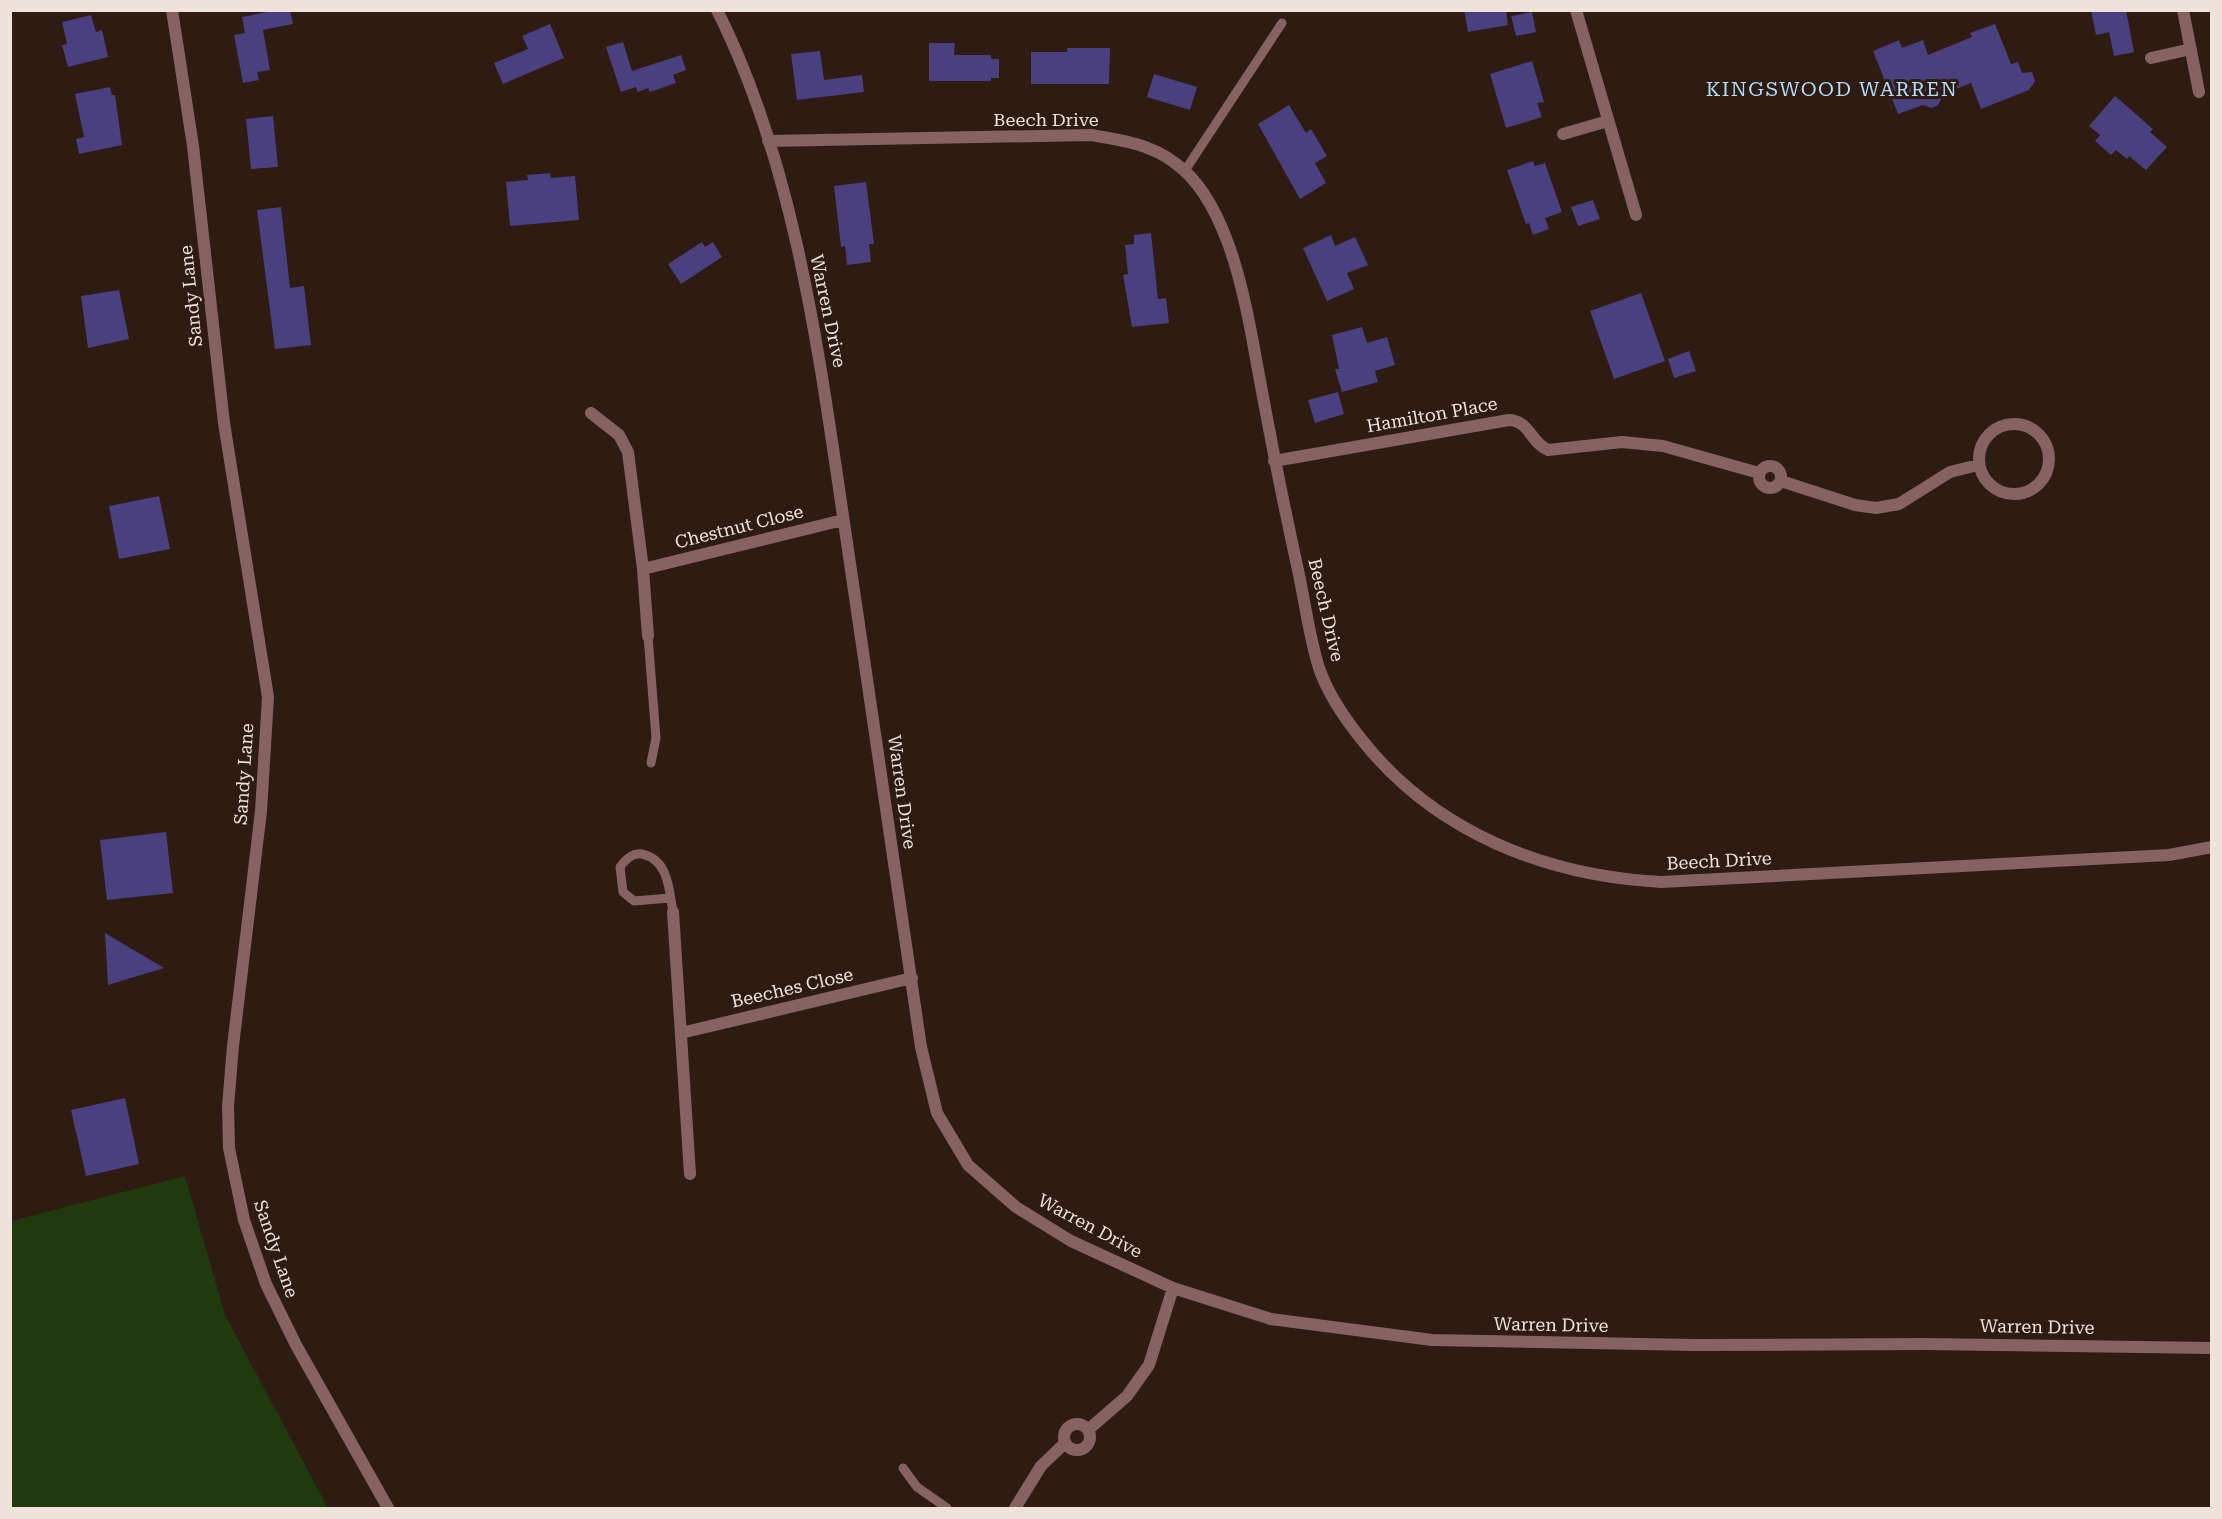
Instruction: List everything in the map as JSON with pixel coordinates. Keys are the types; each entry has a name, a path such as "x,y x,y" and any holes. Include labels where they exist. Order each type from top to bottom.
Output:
{"street":[{"name":"Sandy Lane","path":"172,10 193,146 224,423 268,697 261,811 232,1058 228,1106 229,1148 244,1220 266,1284 296,1345 388,1509"},
{"name":"Warren Drive","path":"717,10 768,141 799,258 823,377 921,1047 937,1113 968,1165 1016,1207 1071,1241 1173,1288 1271,1319 1432,1341 2211,1348"},
{"path":"1576,10 1636,215"},
{"path":"2183,10 2199,92"},
{"path":"2151,58 2191,49"},
{"path":"1563,134 1608,121"},
{"name":"Beech Drive","path":"768,141 1091,135 1138,143 1176,163 1204,194 1237,269 1274,461 1320,668 1335,701 1379,762 1406,789 1440,814 1478,837 1541,862 1616,880 1661,882 2157,856 2211,846"},
{"path":"591,412 619,435 628,452 643,569 648,636"},
{"name":"Hamilton Place","path":"1274,461 1509,420 1523,423 1540,447 1548,450 1622,442 1663,446 1759,473 1760,482 1766,488 1775,488 1781,481 1855,505 1876,508 1899,504 1950,472 1978,465"},
{"path":"2002,424 2027,425 2046,441 2050,466 2037,488 2013,496 1990,487 1978,465 1983,440 2002,424"},
{"name":"Chestnut Close","path":"643,569 843,520"},
{"path":"673,912 690,1174"},
{"name":"Beeches Close","path":"681,1033 912,978"},
{"path":"1089,1430 1127,1396 1149,1365 1173,1288"},
{"path":"1080,1423 1089,1430 1090,1440 1084,1449 1073,1450 1065,1444 1063,1434 1069,1425 1080,1423"},
{"path":"1015,1509 1041,1466 1065,1444"}],"lane":[{"path":"1184,172 1282,23"},
{"path":"648,636 656,738 651,763"},
{"path":"670,898 634,901 623,892 620,867 626,859 638,853 649,856 661,864 669,884 673,912"},
{"path":"903,1468 917,1487 947,1509"}],"green space":[{"path":"185,1176 225,1315 328,1508 11,1508 11,1221"}],"building":[{"path":"277,10 290,10 293,24 263,30 270,70 257,72 259,80 243,83 234,35 245,33 242,17"},
{"path":"1464,10 1506,10 1508,25 1468,32"},
{"path":"2091,10 2126,10 2134,52 2114,56 2109,32 2096,35"},
{"path":"1532,12 1536,32 1516,36 1511,16"},
{"path":"91,15 96,32 102,30 108,57 68,67 62,45 67,44 62,22"},
{"path":"550,24 564,58 503,84 494,63 528,49 522,36"},
{"path":"1995,24 2011,64 2018,62 2022,73 2032,72 2035,81 2029,90 1981,109 1971,83 1944,94 1938,105 1932,108 1923,105 1898,114 1873,51 1899,40 1902,48 1923,40 1928,55 1972,37 1970,33"},
{"path":"623,42 632,71 681,55 686,70 673,75 676,83 650,92 648,88 638,92 636,87 621,92 606,47"},
{"path":"929,43 955,43 954,55 991,55 991,59 999,59 999,78 991,78 991,81 929,81"},
{"path":"1067,48 1110,48 1109,84 1031,84 1031,52 1067,52"},
{"path":"820,51 824,80 862,75 864,92 797,100 791,54"},
{"path":"1532,61 1544,102 1537,103 1542,117 1506,128 1490,74"},
{"path":"1154,74 1197,87 1190,110 1147,97"},
{"path":"110,87 112,95 115,95 122,145 79,154 76,139 84,137 75,94"},
{"path":"2115,96 2153,129 2150,132 2167,147 2146,170 2129,156 2127,159 2116,150 2111,155 2095,141 2100,135 2089,126"},
{"path":"1289,105 1306,133 1311,129 1327,156 1315,163 1326,183 1300,199 1258,124"},
{"path":"273,116 278,167 251,169 246,119"},
{"path":"1533,161 1535,166 1545,163 1562,212 1545,218 1549,229 1533,235 1529,223 1526,224 1507,170"},
{"path":"550,173 551,178 575,176 579,220 510,226 506,182 528,180 527,175"},
{"path":"866,182 874,244 869,244 871,262 847,265 845,246 841,247 834,186"},
{"path":"1593,200 1600,219 1578,226 1571,207"},
{"path":"281,207 290,288 304,286 311,345 275,349 257,210"},
{"path":"1151,233 1158,299 1166,298 1169,323 1132,327 1123,275 1128,274 1125,245 1134,244 1134,235"},
{"path":"1331,235 1335,246 1355,237 1368,265 1347,273 1354,289 1327,301 1303,248"},
{"path":"702,242 705,247 713,242 722,257 681,284 668,264"},
{"path":"119,290 129,339 88,348 81,296"},
{"path":"1641,293 1665,361 1614,379 1590,311"},
{"path":"1362,327 1367,343 1387,337 1395,365 1375,371 1378,382 1342,392 1335,369 1339,369 1332,335"},
{"path":"1689,351 1696,371 1674,378 1668,359"},
{"path":"1338,392 1344,414 1315,423 1308,400"},
{"path":"159,496 170,549 119,559 109,506"},
{"path":"166,832 173,893 107,900 100,840"},
{"path":"105,933 164,968 108,985"},
{"path":"125,1098 139,1164 86,1176 71,1110"}],"district":[{"name":"KINGSWOOD WARREN","path":"1832,89"}]}
